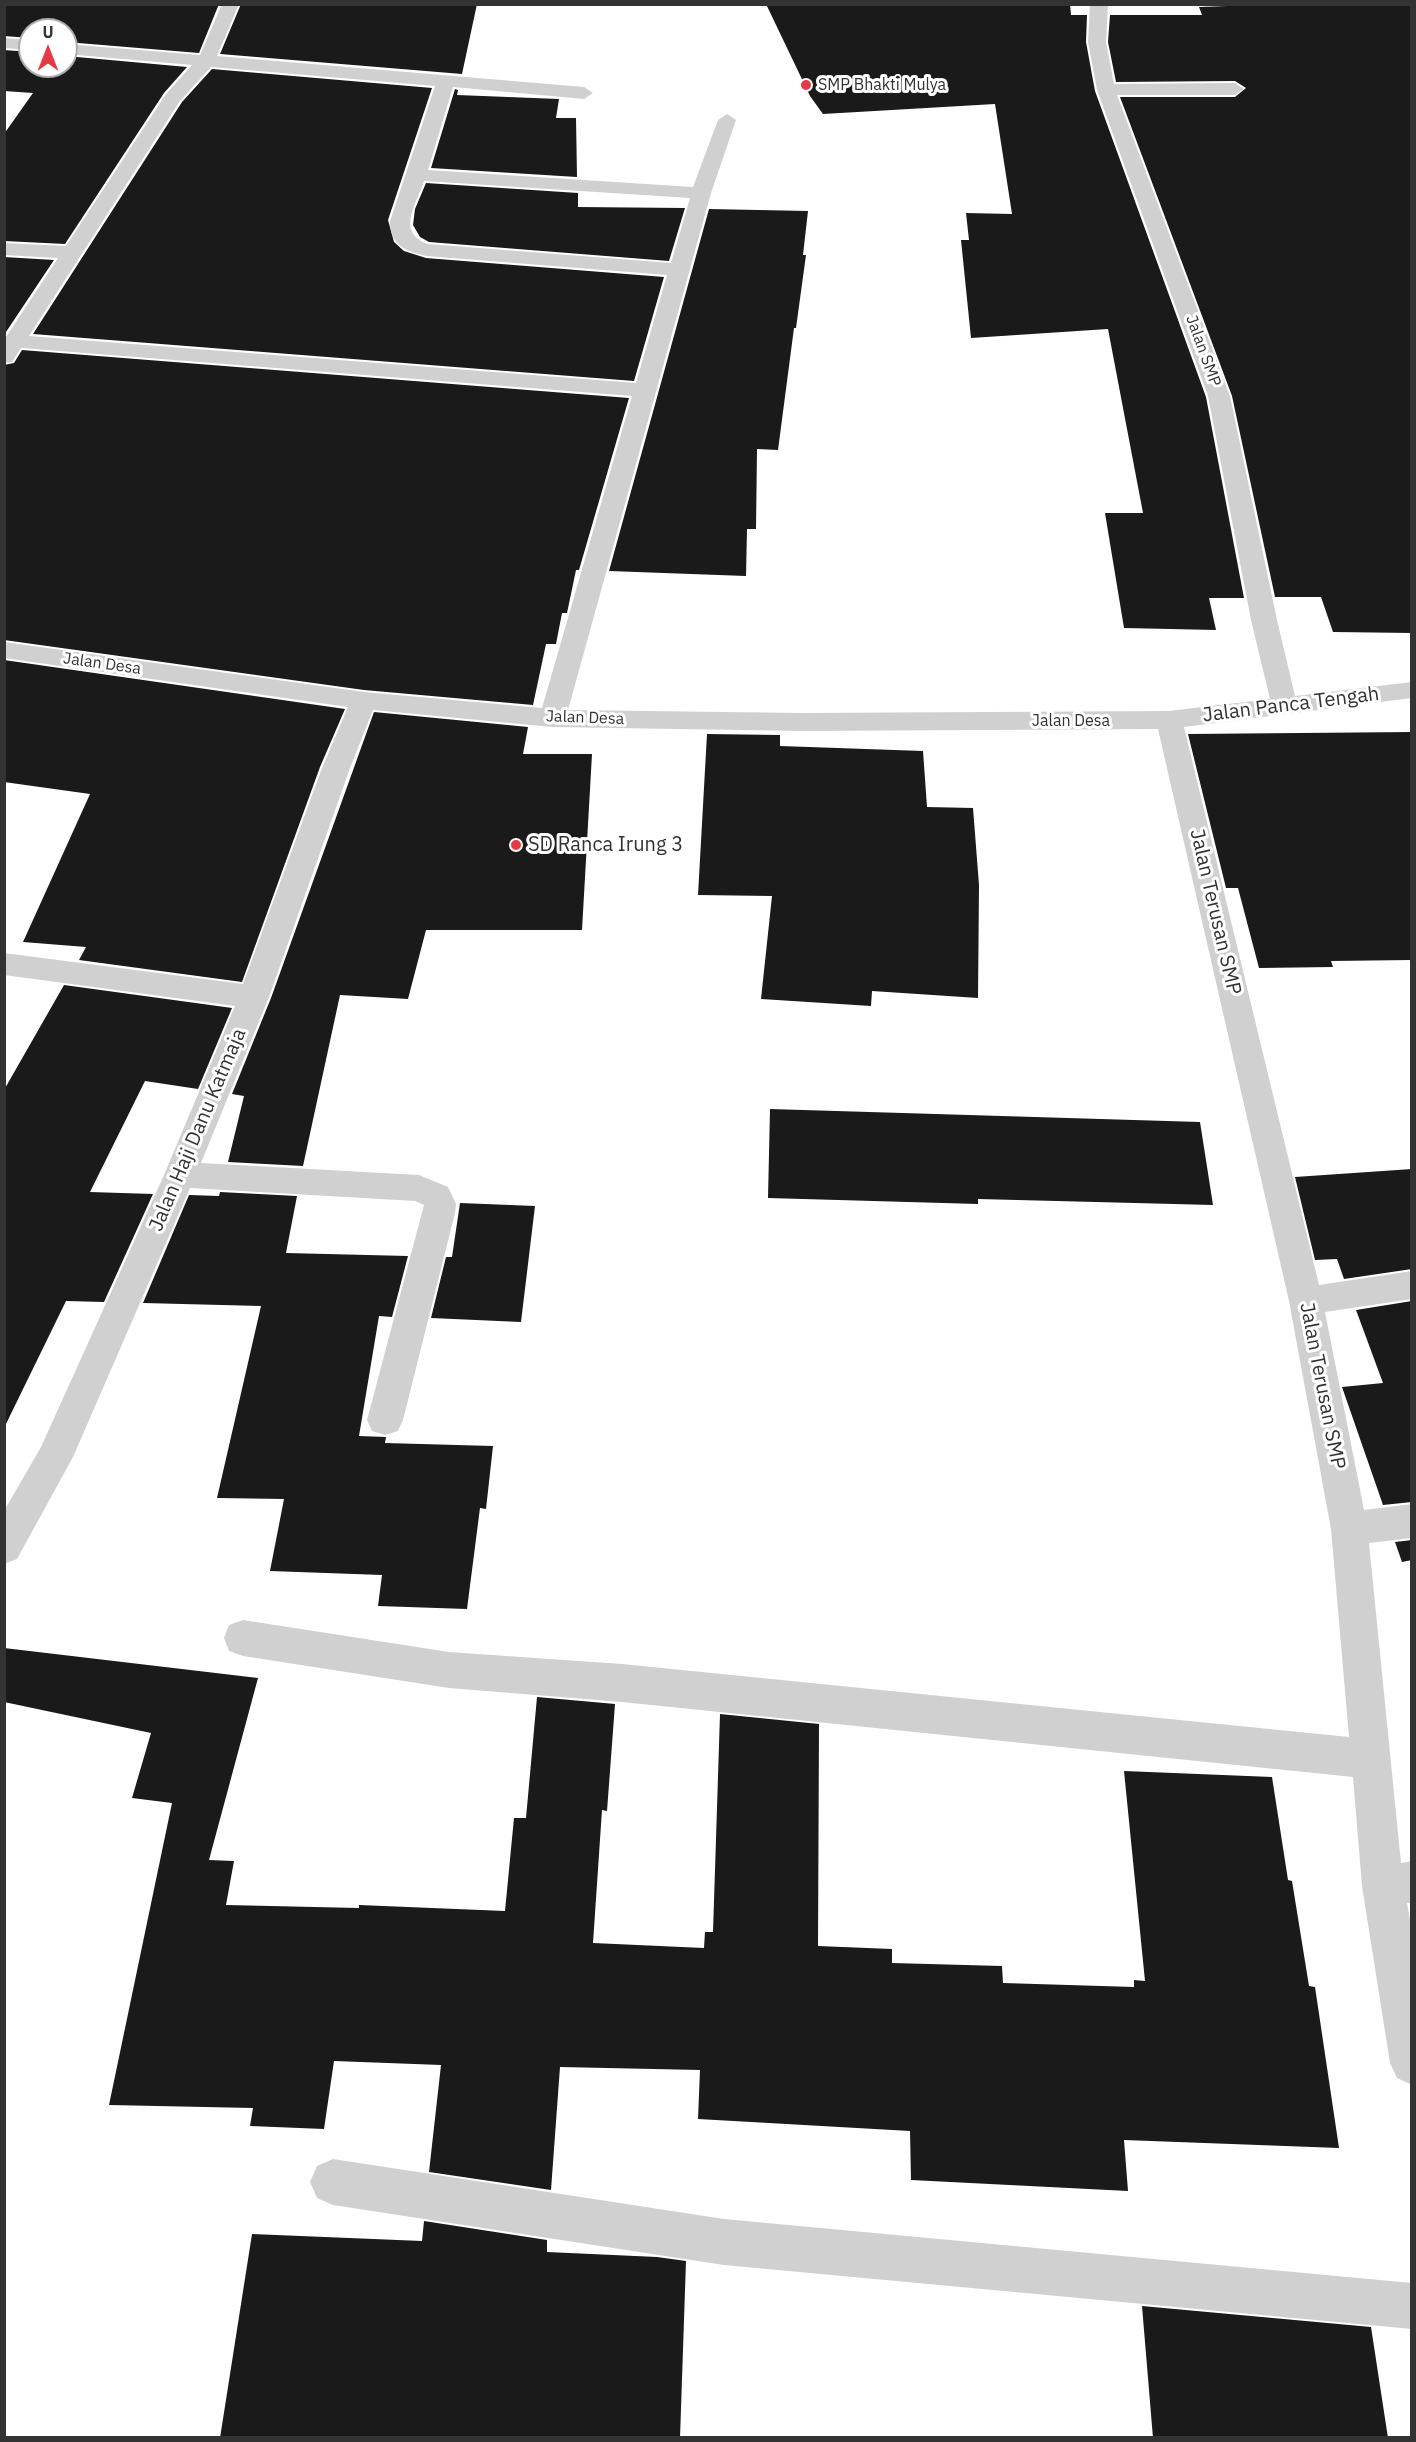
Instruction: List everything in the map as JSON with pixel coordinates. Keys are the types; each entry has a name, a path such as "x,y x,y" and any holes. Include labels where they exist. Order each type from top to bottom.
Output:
{"street":[{"path":"231,4 206,61 174,98 10,349 645,390"},
{"name":"Jalan SMP","path":"1099,4 1097,42 1106,90 1219,396 1264,620 1285,706"},
{"path":"78,50 584,93"},
{"path":"445,82 417,175 400,221 400,233 408,244 426,250 679,270"},
{"path":"1106,90 1235,89"},
{"path":"552,718 701,193 727,120"},
{"path":"417,175 701,193"},
{"path":"4,249 72,253"},
{"name":"Jalan Desa","path":"4,650 364,701 552,718 803,722 1170,720"},
{"name":"Jalan Panca Tengah","path":"1170,720 1412,690"},
{"name":"Jalan Haji Danu Katmaja","path":"4,1547 56,1457 180,1175 254,997 336,768 364,701"},
{"name":"Jalan Terusan SMP","path":"1170,720 1306,1301 1349,1528 1369,1759 1397,1884 1412,2063"},
{"path":"4,964 254,997"},
{"path":"180,1175 418,1188 436,1196 440,1204 439,1213 385,1420"},
{"path":"1306,1301 1412,1285"},
{"path":"1349,1528 1412,1521"},
{"path":"243,1638 449,1670 622,1683 1369,1759"},
{"path":"333,2182 724,2241 1412,2306"}],"building":[{"path":"4,4 219,4 199,53 78,43 78,18 18,18 18,37 4,36"},
{"path":"241,4 477,4 462,74 220,54"},
{"path":"766,4 1070,4 1071,15 1087,15 1086,42 1095,91 1206,397 1244,598 1209,598 1216,630 1124,628 1105,513 1143,513 1108,329 971,338 961,240 969,240 966,213 1012,214 995,104 823,114 810,96"},
{"path":"1284,4 1412,4 1412,633 1333,632 1321,597 1275,597 1232,396 1120,97 1235,97 1246,88 1235,81 1116,82 1108,42 1110,15 1202,15 1199,7"},
{"path":"4,50 18,51 18,78 78,78 78,57 187,67 164,93 65,244 4,241 4,134 33,93 4,91"},
{"path":"212,69 432,88 388,220 394,242 404,251 426,258 664,277 634,381 33,334 182,102"},
{"path":"455,89 458,90 457,95 559,99 556,118 576,118 577,177 431,168"},
{"path":"426,183 578,193 578,207 685,208 669,261 429,242 420,237 413,225 415,209"},
{"path":"709,209 808,211 803,255 806,255 778,450 757,449 756,529 747,529 746,576 609,571"},
{"path":"4,257 54,260 4,335"},
{"path":"22,350 629,398 579,570 576,570 567,613 562,613 556,644 546,644 533,705 364,690 4,640 4,365 14,363"},
{"path":"4,660 345,709 320,767 242,982 79,960 86,947 23,942 90,794 4,782"},
{"path":"374,712 528,727 523,754 592,754 582,930 426,930 408,999 340,995 303,1166 228,1162 244,1096 232,1094 271,998"},
{"path":"1412,732 1412,960 1331,961 1333,967 1259,968 1238,888 1226,888 1188,734"},
{"path":"707,734 780,735 780,746 923,751 927,807 973,808 979,885 978,998 872,991 871,1006 761,999 772,896 698,895"},
{"path":"64,985 232,1008 198,1089 145,1081 90,1192 153,1194 104,1302 66,1301 4,1428 4,1090"},
{"path":"770,1109 1200,1122 1213,1205 978,1199 978,1204 768,1198"},
{"path":"1412,1169 1412,1269 1344,1279 1337,1259 1315,1260 1295,1177"},
{"path":"220,1192 297,1196 286,1253 408,1256 392,1317 379,1316 359,1436 386,1437 385,1443 493,1446 486,1509 480,1508 467,1609 378,1606 382,1575 270,1571 284,1499 217,1498 261,1306 143,1303 189,1195 219,1196"},
{"path":"460,1203 535,1206 521,1322 431,1318 446,1257 452,1257"},
{"path":"1412,1301 1412,1502 1383,1505 1342,1387 1383,1383 1356,1310"},
{"path":"1412,1540 1412,1560 1402,1562 1395,1542"},
{"path":"4,1648 258,1678 209,1860 234,1861 226,1905 359,1908 359,1905 505,1911 514,1818 526,1818 537,1697 615,1704 607,1811 602,1810 593,1943 704,1948 705,1932 713,1932 720,1714 819,1724 818,1946 892,1949 892,1963 1002,1966 1003,1983 1134,1987 1134,1980 1145,1981 1124,1771 1272,1777 1288,1880 1292,1881 1309,1986 1315,1987 1339,2148 1124,2140 1128,2191 911,2180 910,2131 698,2119 700,2070 560,2067 551,2190 429,2172 441,2065 334,2061 324,2129 250,2126 253,2108 109,2105 172,1803 132,1798 151,1733 4,1702"},
{"path":"424,2221 547,2240 547,2252 657,2257 686,2261 680,2438 220,2438 252,2234 422,2241"},
{"path":"1142,2306 1371,2327 1388,2438 1153,2438"}],"place":[{"name":"SMP Bhakti Mulya","path":"806,85"},
{"name":"SD Ranca Irung 3","path":"516,845"}]}
